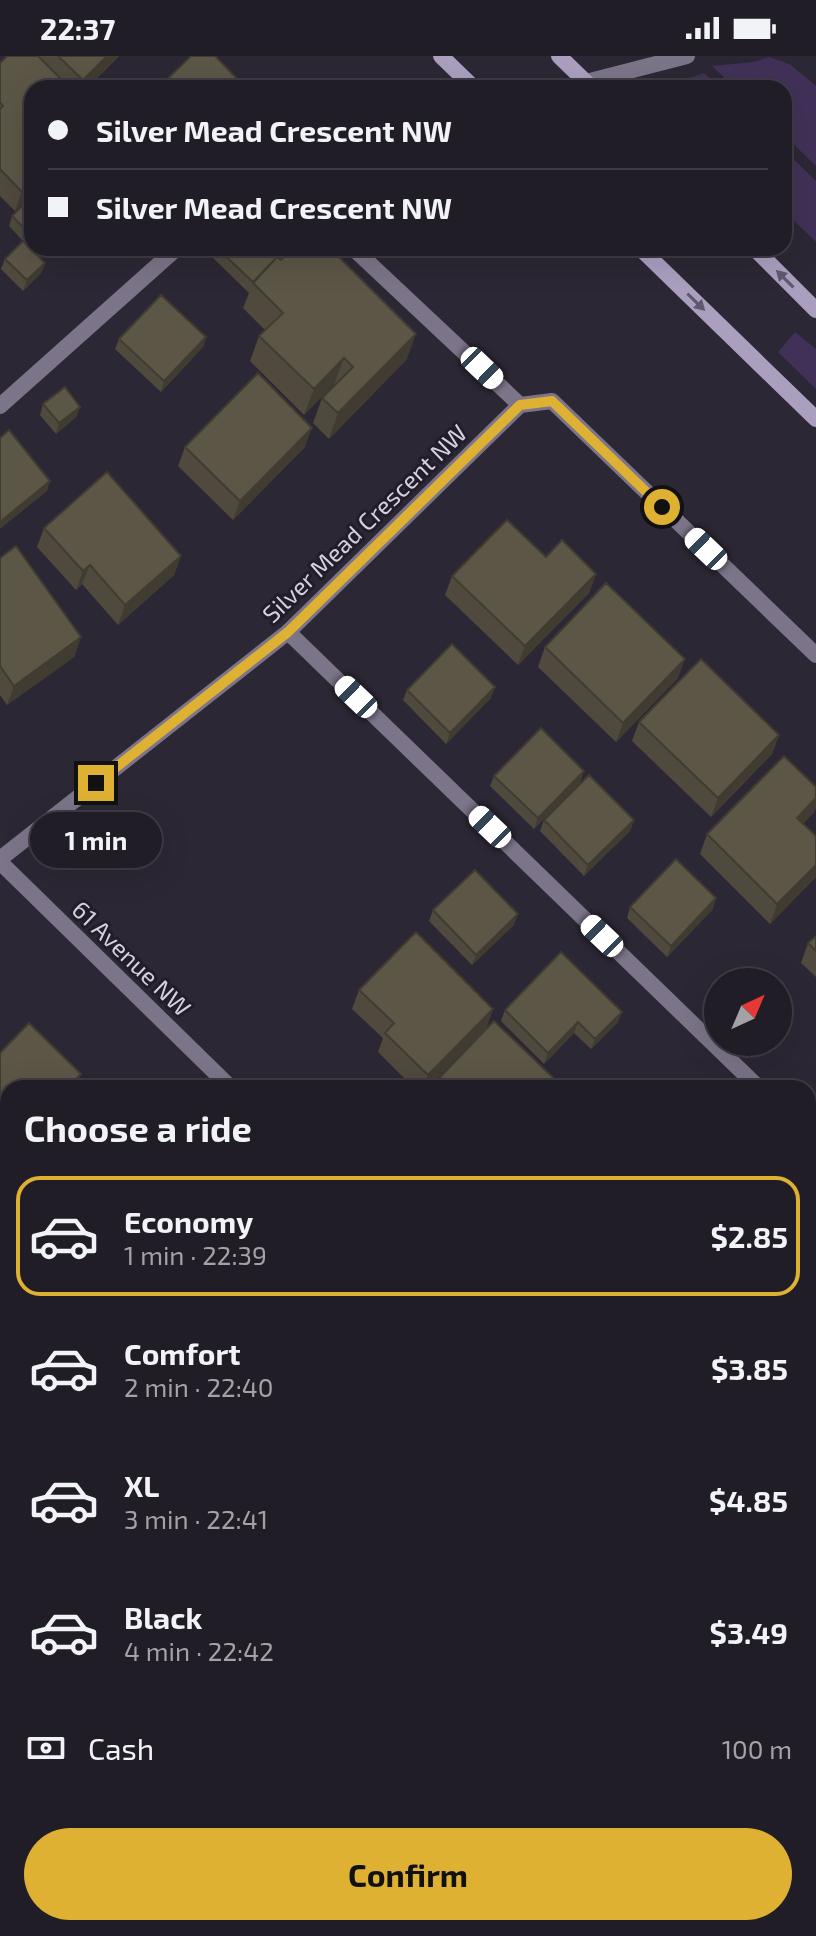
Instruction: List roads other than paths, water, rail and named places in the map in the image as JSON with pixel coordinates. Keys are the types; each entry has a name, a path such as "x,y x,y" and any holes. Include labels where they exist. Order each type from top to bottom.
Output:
{"street":[{"path":"441,56 466,80"},
{"path":"559,56 584,80"},
{"path":"606,80 687,56"},
{"path":"0,406 168,256"},
{"path":"362,256 520,405 552,401 816,655"},
{"path":"648,256 816,419"},
{"path":"762,256 816,310"},
{"name":"Silver Mead Crescent NW","path":"0,860 288,632 520,405"},
{"path":"288,632 751,1080"},
{"name":"61 Avenue NW","path":"0,860 223,1080"}]}
